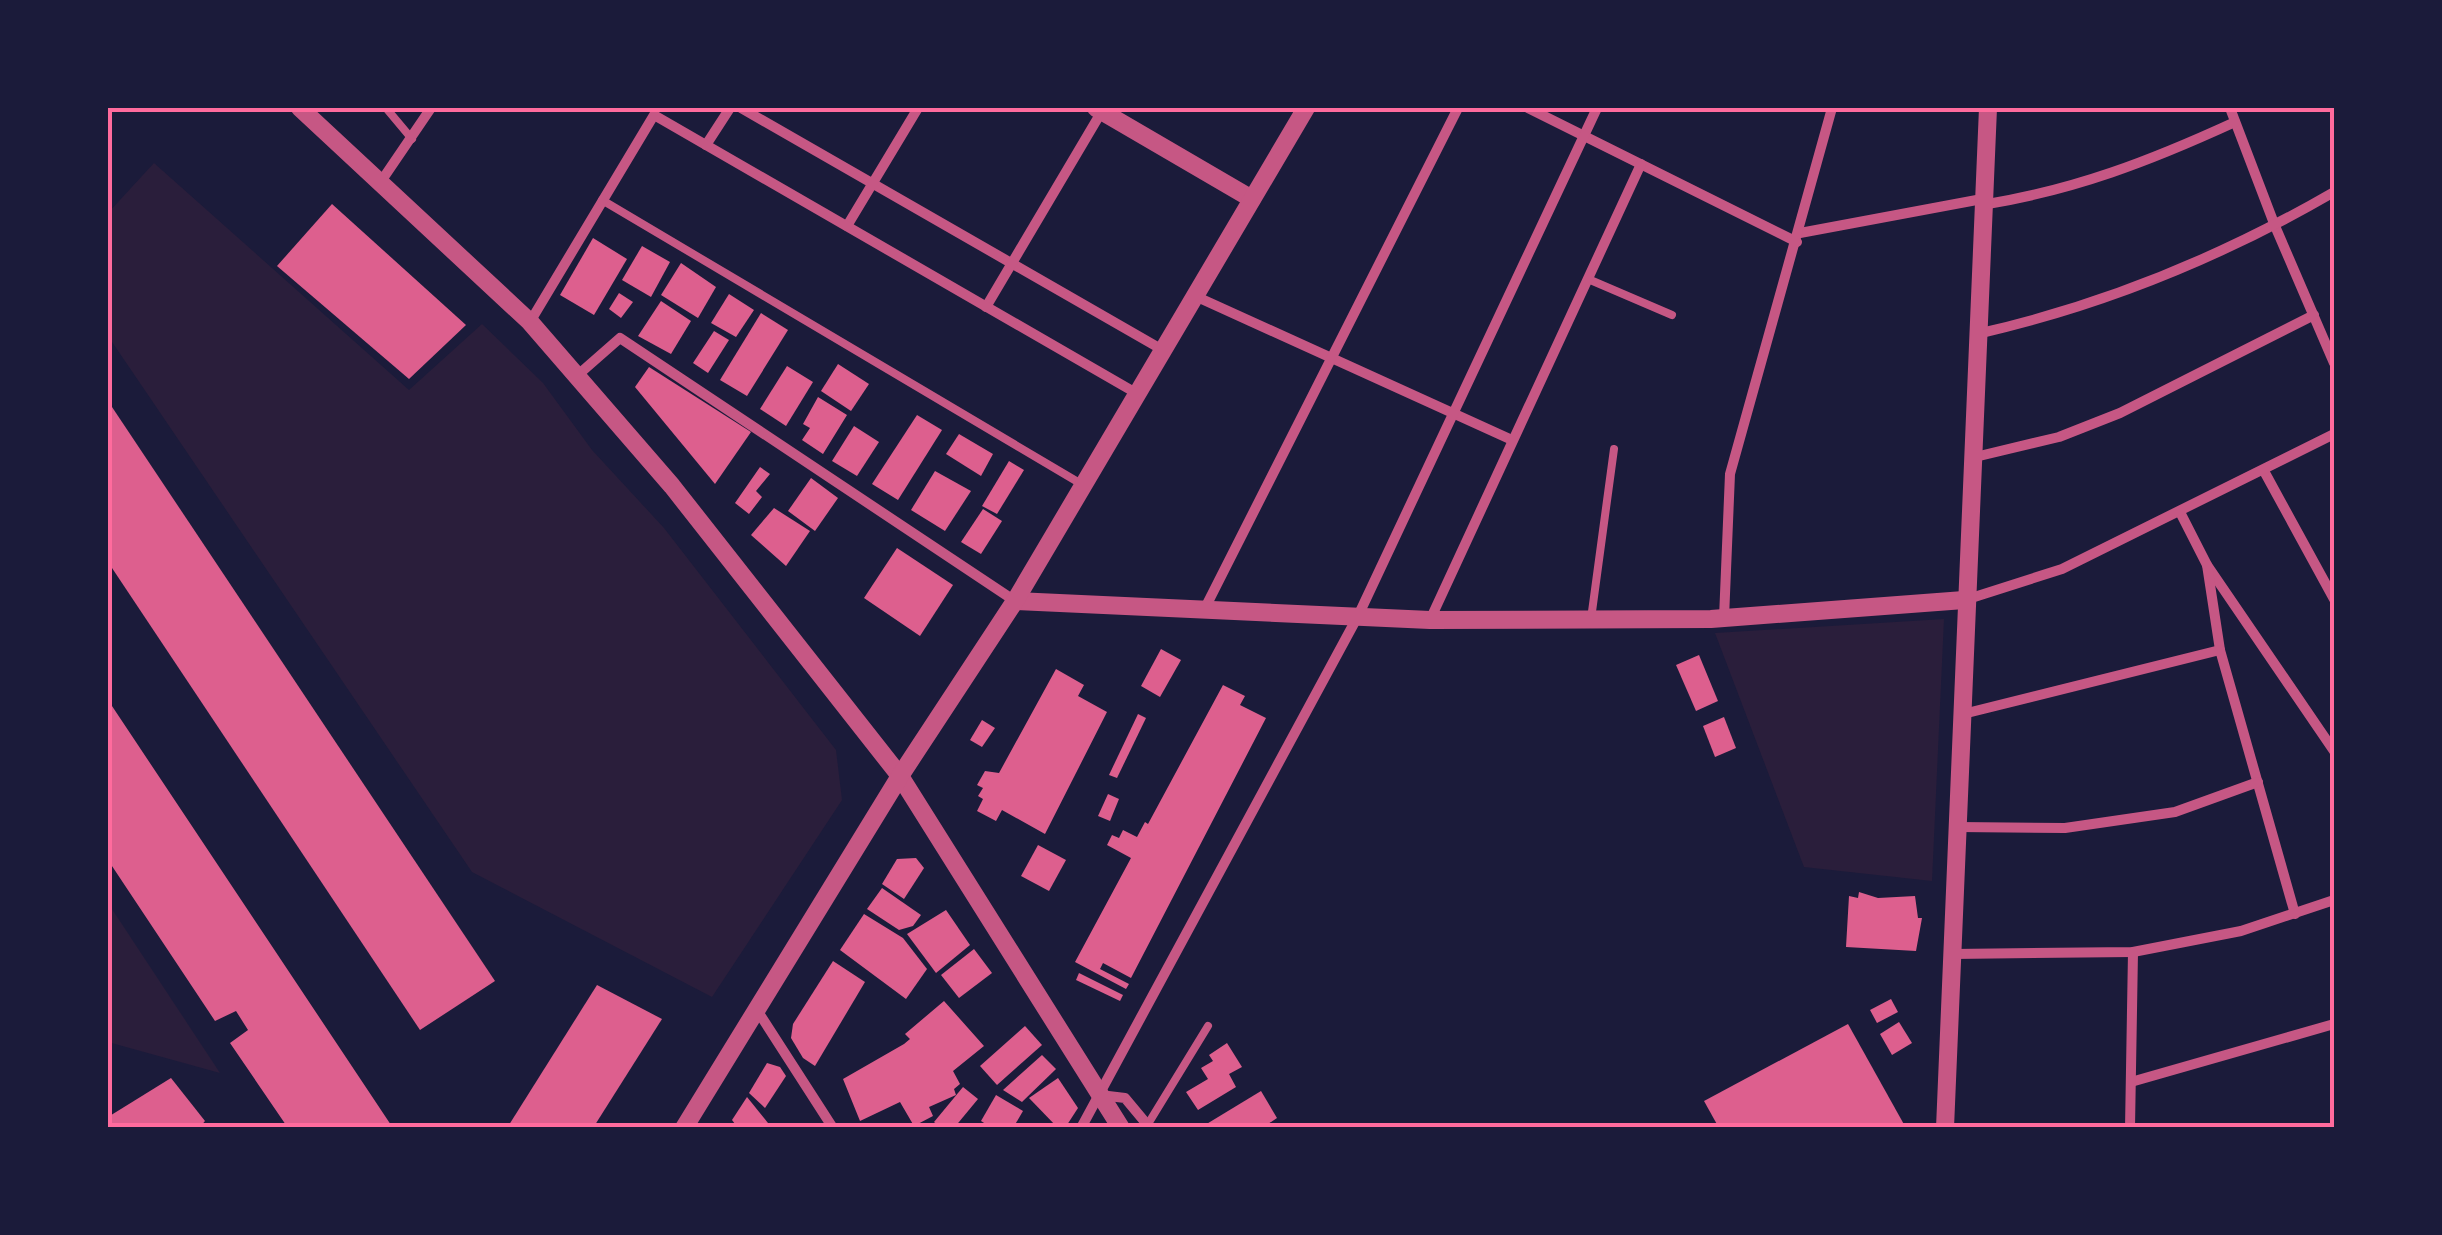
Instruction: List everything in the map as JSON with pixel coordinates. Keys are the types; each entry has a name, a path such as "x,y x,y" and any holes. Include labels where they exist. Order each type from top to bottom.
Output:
{"street":[{"path":"300,108 382,180 579,374 900,776 1121,1128"},
{"path":"382,180 431,108"},
{"path":"706,145 730,108"},
{"path":"742,108 1162,350"},
{"path":"847,226 918,108"},
{"path":"684,1128 900,776 1015,601 1306,108"},
{"path":"1204,610 1458,108"},
{"path":"1528,108 1798,238 1982,202 2038,196 2130,170 2235,122"},
{"path":"1080,1128 1358,616 1596,108"},
{"path":"1724,618 1730,474 1832,108"},
{"path":"1945,1128 1959,715 1988,108"},
{"path":"2230,108 2274,226 2334,363"},
{"path":"986,306 1099,109 1252,200"},
{"path":"530,322 654,114 1136,393"},
{"path":"1430,620 1641,164"},
{"path":"1976,334 2060,316 2141,288 2274,226 2334,192"},
{"path":"1194,296 1512,440"},
{"path":"1970,458 2059,437 2120,413 2314,314"},
{"path":"579,374 620,338 1015,601 1430,620 1724,618 1964,600 2062,569 2181,514 2334,434"},
{"path":"2264,470 2334,599"},
{"path":"2181,514 2207,565 2334,752"},
{"path":"2207,565 2220,650 2294,914"},
{"path":"1959,715 2220,650"},
{"path":"1958,827 2065,828 2176,812 2258,782"},
{"path":"1953,954 2133,952 2241,931 2334,900"},
{"path":"2130,1128 2133,952"},
{"path":"757,1010 833,1128"},
{"path":"2131,1082 2334,1024"},
{"path":"1100,1094 1125,1098 1149,1126"}],"lane":[{"path":"386,108 412,140"},
{"path":"602,200 1083,484"},
{"path":"1588,279 1672,315"},
{"path":"1591,619 1614,449"},
{"path":"1149,1126 1208,1026"}],"shaded area":[{"path":"154,163 409,390 482,324 543,383 592,450 664,528 836,750 842,800 712,997 472,872 108,336 108,213"},
{"path":"1944,619 1932,881 1804,867 1715,633"},
{"path":"108,903 220,1073 108,1042"}],"building":[{"path":"332,204 466,325 409,379 277,266"},
{"path":"593,238 627,259 594,315 560,295"},
{"path":"642,246 670,262 651,297 622,280"},
{"path":"681,263 716,287 698,318 661,295"},
{"path":"619,293 633,302 621,318 609,309"},
{"path":"729,294 754,310 736,337 711,323"},
{"path":"661,301 691,321 671,354 638,336"},
{"path":"761,313 788,330 747,396 720,380"},
{"path":"714,331 729,340 708,373 693,363"},
{"path":"838,364 869,384 851,411 821,391"},
{"path":"787,366 813,382 786,426 760,409"},
{"path":"649,367 751,432 715,484 635,387"},
{"path":"818,397 847,415 823,454 802,440 810,428 803,424"},
{"path":"108,401 495,981 420,1030 108,562"},
{"path":"917,415 942,430 898,500 872,484"},
{"path":"854,426 879,442 857,476 832,461"},
{"path":"959,434 993,454 981,476 946,454"},
{"path":"1009,461 1024,470 997,514 982,506"},
{"path":"760,467 770,474 756,491 762,497 749,514 735,503"},
{"path":"935,471 971,491 945,531 911,510"},
{"path":"811,478 838,498 815,531 788,511"},
{"path":"774,508 810,531 786,566 751,535"},
{"path":"983,509 1002,521 981,554 961,542"},
{"path":"897,548 953,585 920,636 864,598"},
{"path":"1161,649 1181,660 1160,697 1141,686"},
{"path":"1699,655 1718,701 1696,711 1676,665"},
{"path":"1056,669 1084,685 1078,696 1107,712 1045,834 1002,810 996,821 977,811 983,788 977,785 985,771 999,773"},
{"path":"1223,685 1245,696 1240,705 1266,718 1131,978 1103,963 1100,969 1129,984 1126,989 1075,962 1131,858 1107,845 1112,835 1119,838 1123,830 1137,837 1145,822 1148,824"},
{"path":"108,700 393,1128 288,1128 230,1043 248,1030 236,1011 215,1021 108,860"},
{"path":"1138,714 1146,718 1117,778 1109,775"},
{"path":"1724,717 1736,748 1715,757 1703,726"},
{"path":"982,720 995,728 982,747 970,740"},
{"path":"1108,794 1119,799 1110,821 1098,816"},
{"path":"1038,845 1066,860 1049,891 1021,876"},
{"path":"916,858 924,868 904,899 882,884 897,859"},
{"path":"882,888 921,915 913,926 899,930 867,909"},
{"path":"1859,892 1878,898 1915,896 1918,918 1922,918 1916,951 1846,947 1849,896 1858,898"},
{"path":"946,910 970,945 936,973 907,934"},
{"path":"864,914 903,938 927,969 906,999 840,950"},
{"path":"974,949 992,973 959,998 941,975"},
{"path":"833,961 865,982 815,1066 803,1058 791,1038 793,1024"},
{"path":"1079,973 1123,995 1120,1001 1076,980"},
{"path":"597,985 662,1019 593,1128 507,1128"},
{"path":"1891,999 1898,1012 1877,1023 1870,1010"},
{"path":"944,1001 984,1046 953,1071 960,1084 954,1089 956,1095 929,1107 933,1116 914,1126 900,1102 860,1121 843,1079 904,1044 910,1039 905,1034"},
{"path":"1899,1022 1912,1043 1892,1055 1880,1034"},
{"path":"1848,1024 1906,1128 1719,1128 1704,1101"},
{"path":"1025,1026 1042,1045 997,1085 980,1066"},
{"path":"1227,1043 1242,1067 1229,1074 1236,1087 1198,1110 1186,1092 1208,1079 1201,1068 1213,1061 1209,1055"},
{"path":"1042,1055 1056,1069 1022,1102 1003,1090"},
{"path":"767,1063 780,1067 786,1076 765,1108 749,1093"},
{"path":"171,1078 205,1121 199,1128 108,1128 108,1117"},
{"path":"1058,1078 1078,1108 1065,1128 1058,1128 1029,1098"},
{"path":"963,1087 978,1099 954,1128 941,1128 934,1122"},
{"path":"1261,1091 1277,1118 1262,1128 1200,1128"},
{"path":"996,1095 1023,1111 1013,1128 992,1128 981,1121"},
{"path":"747,1097 772,1128 738,1128 732,1120"}]}
